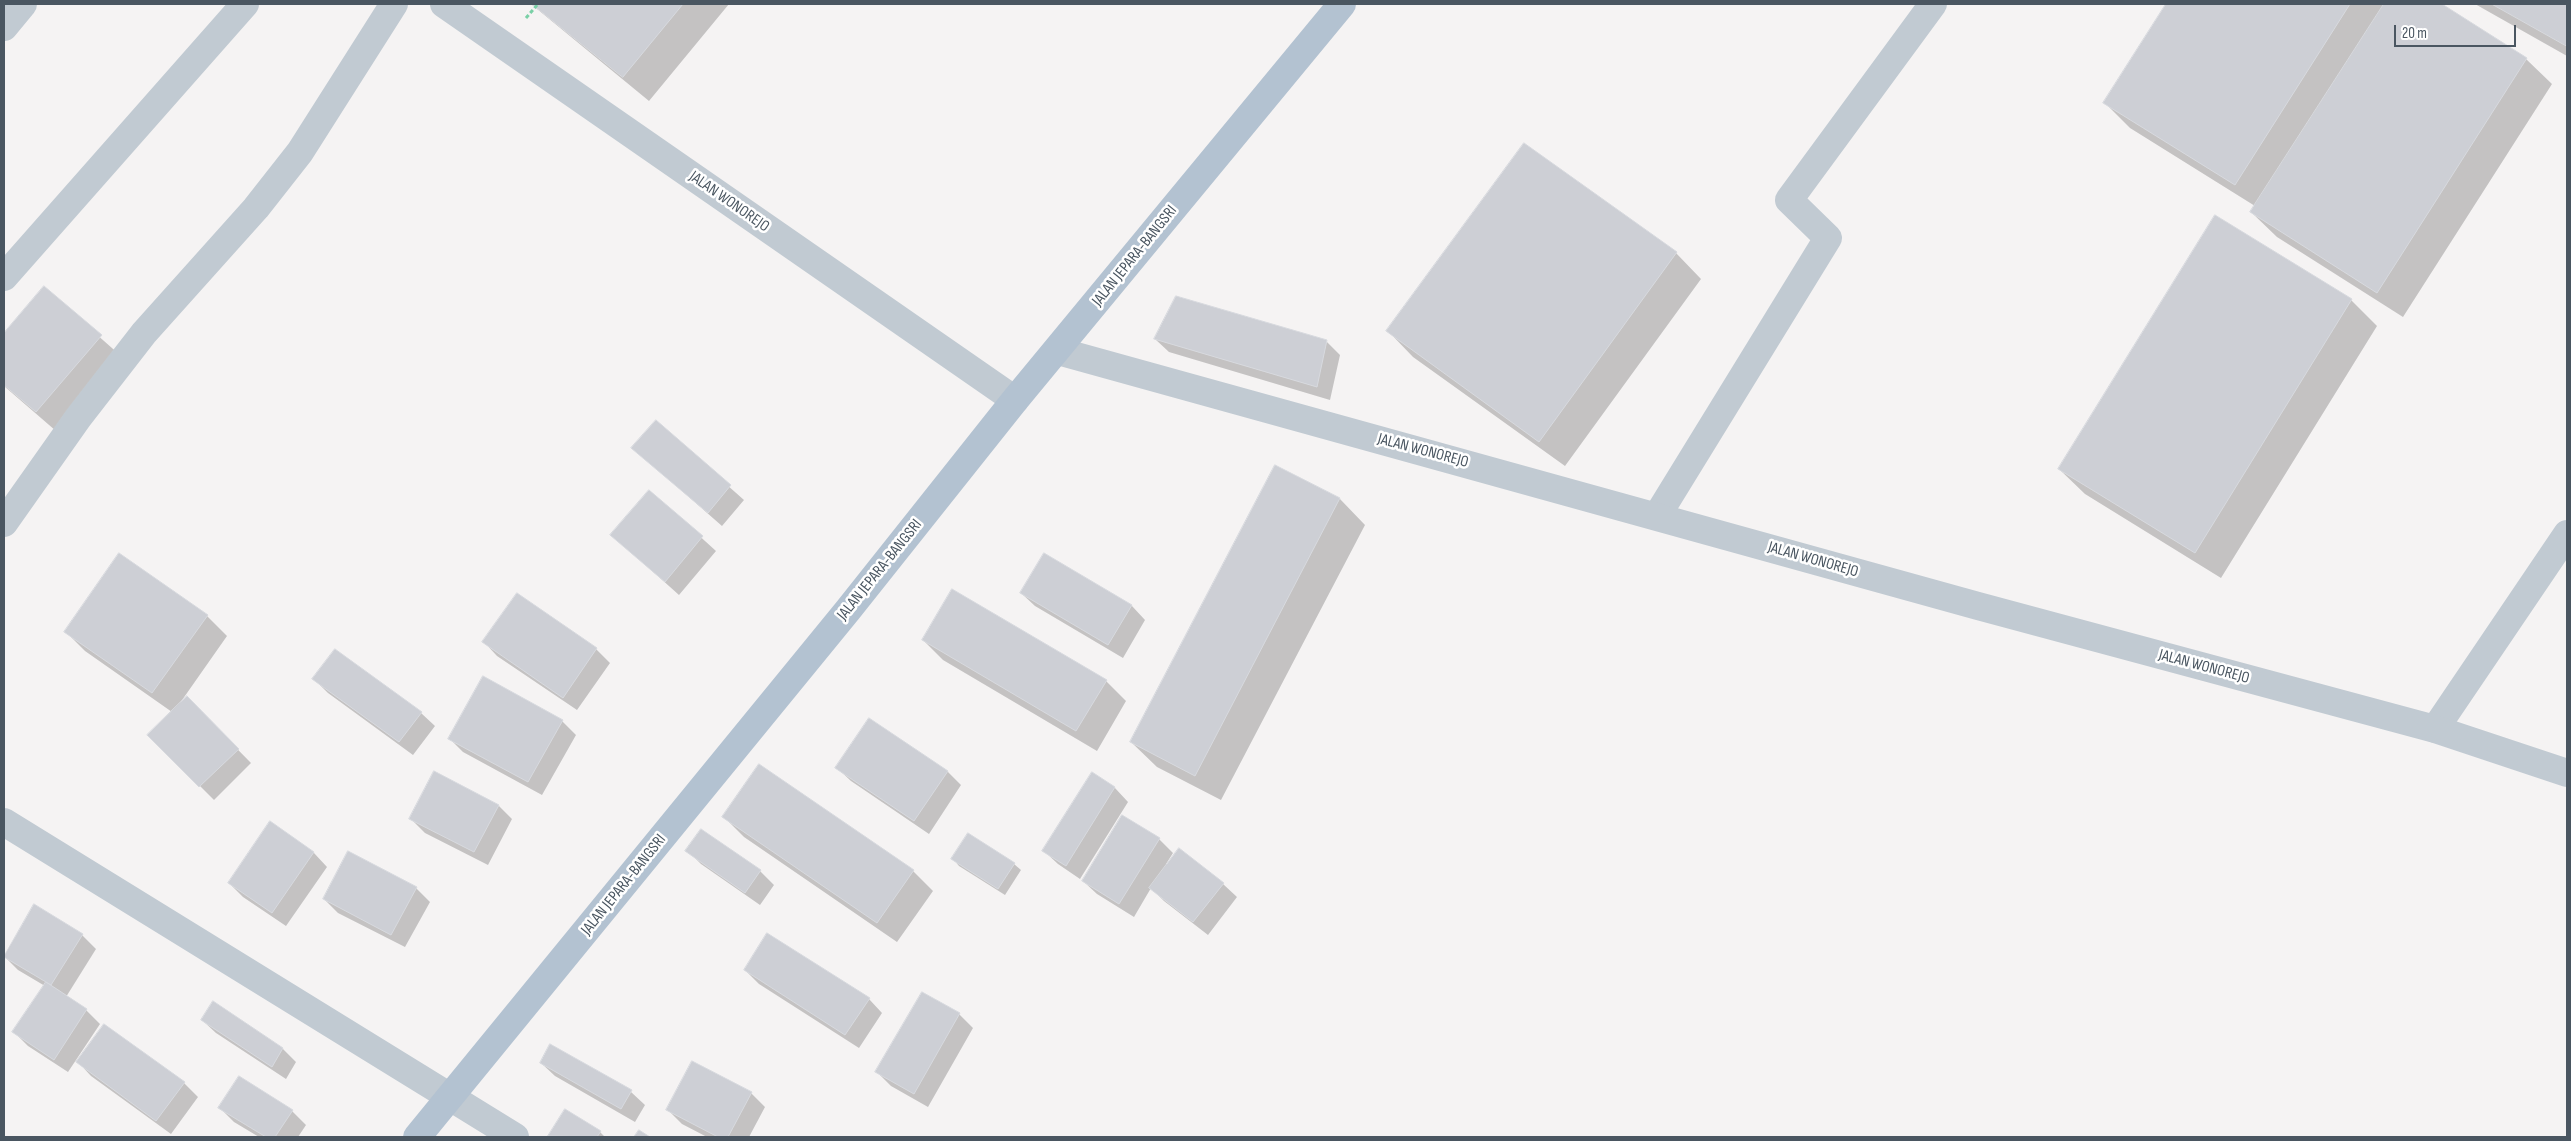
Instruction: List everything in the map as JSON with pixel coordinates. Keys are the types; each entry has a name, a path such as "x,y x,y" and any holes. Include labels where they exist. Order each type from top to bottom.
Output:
{"main road":[{"name":"JALAN JEPARA-BANGSRI","path":"417,1137 848,610 1015,400 1058,351 1342,4"}],"street":[{"path":"4,27 23,4"},
{"path":"4,277 245,4"},
{"path":"4,523 78,418 144,332 256,208 300,152 394,4"},
{"name":"JALAN WONOREJO","path":"444,4 1015,400"},
{"path":"1657,516 1828,238 1789,200 1933,4"},
{"name":"JALAN WONOREJO","path":"1058,351 2435,729 2567,773"},
{"path":"2435,729 2567,534"},
{"path":"4,822 515,1137"}],"building":[{"path":"532,4 683,4 623,77"},
{"path":"2166,4 2350,4 2235,185 2103,103"},
{"path":"2384,4 2442,4 2527,58 2377,293 2250,212"},
{"path":"2492,4 2567,4 2567,46"},
{"path":"1524,143 1677,252 1539,442 1386,331"},
{"path":"2215,215 2352,299 2195,553 2058,469"},
{"path":"44,286 102,335 36,412 4,385 4,333"},
{"path":"1176,296 1327,340 1317,387 1154,339"},
{"path":"656,420 731,485 708,513 631,448"},
{"path":"1275,465 1340,498 1195,776 1130,742"},
{"path":"649,490 703,536 665,582 610,535"},
{"path":"119,553 208,615 152,693 64,632"},
{"path":"1044,553 1132,605 1108,645 1020,593"},
{"path":"952,589 1107,680 1076,731 922,640"},
{"path":"517,593 597,648 563,698 482,642"},
{"path":"335,649 422,712 399,742 312,679"},
{"path":"483,676 563,720 528,782 448,739"},
{"path":"187,696 239,749 199,787 147,735"},
{"path":"869,718 948,771 914,821 835,768"},
{"path":"759,764 914,870 877,923 722,817"},
{"path":"434,771 499,805 474,852 409,819"},
{"path":"1092,772 1115,787 1066,866 1042,851"},
{"path":"1122,815 1160,838 1119,904 1082,881"},
{"path":"270,821 314,852 272,913 228,883"},
{"path":"701,829 761,870 745,893 685,851"},
{"path":"968,833 1015,863 998,889 951,859"},
{"path":"1179,848 1224,883 1193,922 1149,888"},
{"path":"348,851 417,887 391,935 323,899"},
{"path":"34,904 83,934 51,985 4,957"},
{"path":"767,933 870,998 845,1035 744,970"},
{"path":"46,982 87,1009 54,1060 12,1032"},
{"path":"922,992 960,1013 914,1094 875,1072"},
{"path":"213,1001 283,1048 272,1067 201,1020"},
{"path":"104,1024 185,1082 156,1121 76,1062"},
{"path":"550,1044 632,1090 621,1109 540,1063"},
{"path":"692,1061 752,1092 728,1137 718,1137 666,1110"},
{"path":"239,1076 293,1110 275,1137 266,1137 218,1108"},
{"path":"565,1109 601,1131 597,1137 548,1136"},
{"path":"639,1130 650,1137 634,1137"}]}
